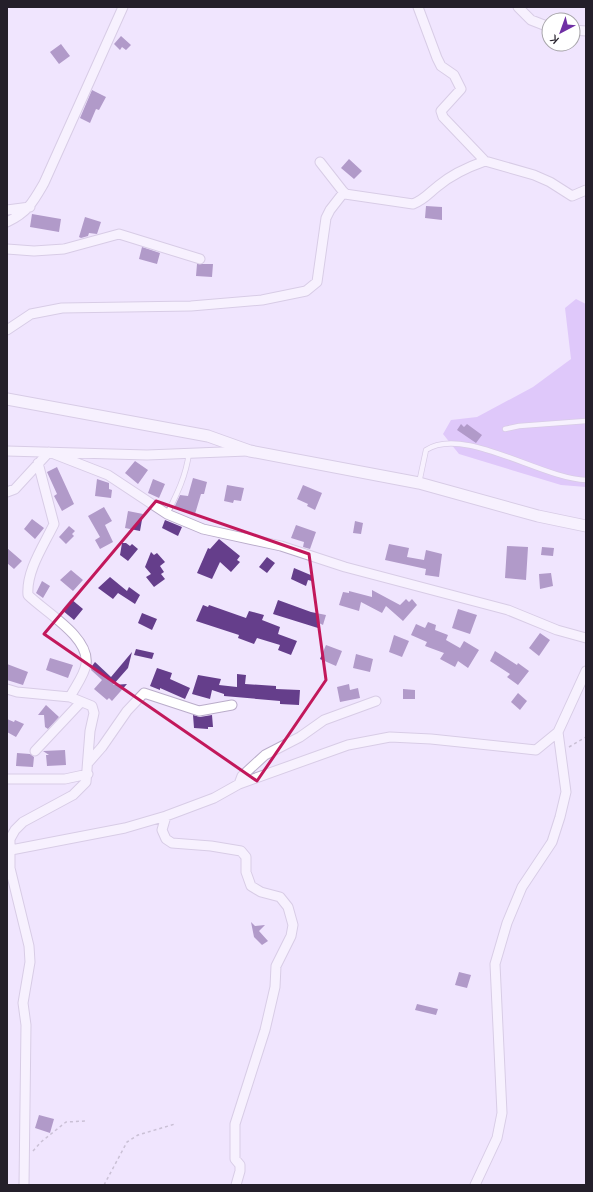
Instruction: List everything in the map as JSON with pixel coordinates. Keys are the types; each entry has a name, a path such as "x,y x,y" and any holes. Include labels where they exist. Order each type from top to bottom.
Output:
{"street":[{"path":"7,222 21,216 30,207 44,183 123,7"},
{"path":"418,7 441,66 454,75 461,89 441,111 443,117 484,161 534,175 550,182 572,196 586,190"},
{"path":"518,7 531,20 541,24"},
{"path":"320,162 344,192 413,204 423,200 438,185 462,171 484,161"},
{"path":"7,330 31,314 62,308 190,306 262,300 306,291 317,282 326,218 330,210 344,192"},
{"path":"7,210 30,207"},
{"path":"7,249 34,251 64,248 119,234 200,259"},
{"path":"7,399 208,436 250,451 419,483 538,516 586,526"},
{"path":"7,451 146,455 250,451"},
{"path":"7,492 14,489 49,452"},
{"path":"49,452 108,475 166,514 203,529 281,546 345,568 508,610 557,630 586,638"},
{"path":"38,463 54,524 32,570 27,585 28,595 64,625 83,645 86,654 86,665 70,697"},
{"path":"11,850 118,829 166,816 214,798 239,784 348,745 390,737 431,738 536,750 558,732 586,671"},
{"path":"7,689 17,692 70,697 92,706 94,713 90,731 88,774 86,782 73,795 23,822 15,830 10,839 11,850 8,869 27,930 30,962 23,1003 26,1025 24,1185"},
{"path":"88,763 102,747 127,711 144,692 199,711 232,705"},
{"path":"239,784 242,776 265,756 300,737 324,720 376,701"},
{"path":"35,751 81,702"},
{"path":"475,1185 497,1138 502,1112 495,964 507,923 522,887 552,842 560,818 566,792 558,732"},
{"path":"7,779 65,779 88,774"},
{"path":"166,816 162,830 166,839 172,843 189,846 211,846 240,851 246,856 246,872 251,886 261,892 280,897 288,907 293,925 291,936 276,966 275,987 265,1030 235,1124 235,1159 240,1165 236,1185"}],"lane":[{"path":"505,429 519,426 586,421"},
{"path":"419,483 426,450 433,446 458,443 485,449 574,480 586,480"},
{"path":"166,514 180,487 189,453"}],"path":[{"path":"561,753 586,737"},
{"path":"32,1152 41,1142 66,1122 85,1121"},
{"path":"104,1185 127,1142 138,1135 175,1124"}],"highlighted area":[{"path":"156,501 309,554 326,680 257,781 44,634"}],"shaded area":[{"path":"576,299 586,304 586,487 561,485 459,454 443,434 451,420 477,417 533,387 571,359 565,308"}],"building":[{"path":"121,36 131,45 126,50 122,47 120,50 114,44"},
{"path":"61,44 70,56 59,64 50,52"},
{"path":"92,90 106,97 99,110 96,109 90,123 80,118"},
{"path":"349,159 362,171 354,179 341,168"},
{"path":"426,206 442,207 442,220 425,218"},
{"path":"32,214 61,219 59,232 30,227"},
{"path":"85,217 101,222 97,234 89,233 88,236 81,238 79,237"},
{"path":"142,247 160,253 157,264 139,259"},
{"path":"197,264 213,264 212,277 196,276"},
{"path":"461,424 464,427 467,424 482,435 476,443 457,430"},
{"path":"135,461 148,470 138,484 125,473"},
{"path":"57,467 74,504 62,511 54,496 57,494 47,472"},
{"path":"193,478 207,482 204,494 201,494 195,514 174,508 180,495 188,496"},
{"path":"97,479 109,483 109,489 112,490 111,498 95,496"},
{"path":"153,479 165,484 159,498 148,493"},
{"path":"227,485 244,488 241,501 234,500 233,503 224,501"},
{"path":"303,485 322,493 315,510 307,506 308,504 297,499"},
{"path":"104,507 112,521 105,525 113,542 100,549 95,540 100,537 88,516"},
{"path":"128,511 143,514 140,531 125,528"},
{"path":"32,519 44,528 35,539 24,529"},
{"path":"165,520 182,527 178,536 162,528"},
{"path":"355,521 363,523 361,534 353,533"},
{"path":"296,525 316,532 310,549 303,547 304,542 291,538"},
{"path":"69,526 75,531 72,534 74,536 66,544 59,537"},
{"path":"219,539 240,556 237,560 240,562 231,572 220,562 212,579 197,573 208,548 210,549"},
{"path":"122,543 126,543 130,546 132,544 138,549 128,561 120,555"},
{"path":"389,544 409,548 407,557 424,560 426,550 442,554 439,577 425,575 426,569 385,560"},
{"path":"507,546 528,547 526,580 505,578"},
{"path":"542,547 554,548 553,556 541,555"},
{"path":"7,548 22,561 14,569 7,563"},
{"path":"151,552 154,555 157,553 165,562 160,566 164,572 161,574 165,579 154,587 146,577 151,574 145,567"},
{"path":"267,557 275,563 267,573 259,567"},
{"path":"294,568 313,576 312,581 308,580 306,586 291,579"},
{"path":"71,570 83,580 73,591 60,580"},
{"path":"551,573 553,586 540,589 539,574"},
{"path":"110,577 127,591 129,587 140,595 135,604 118,593 113,599 98,588"},
{"path":"42,581 50,586 43,598 36,593"},
{"path":"372,590 400,605 406,599 409,602 412,599 417,605 403,621 386,606 382,613 361,602 359,611 339,605 343,592 349,593 349,591 372,597"},
{"path":"71,599 83,609 74,620 62,610"},
{"path":"278,600 311,612 326,615 323,625 319,623 318,628 273,614"},
{"path":"203,605 208,607 209,605 246,618 249,611 264,615 262,620 280,627 278,634 297,641 291,655 278,650 280,645 257,638 254,644 238,638 239,635 196,621"},
{"path":"458,609 477,615 470,634 452,628"},
{"path":"142,613 157,619 152,630 138,623"},
{"path":"428,622 436,625 435,630 448,635 446,640 460,648 464,641 479,650 468,668 458,661 455,667 440,659 444,653 425,646 427,642 411,635 416,624 425,628"},
{"path":"540,633 550,640 539,656 529,648"},
{"path":"394,635 409,641 402,657 389,652"},
{"path":"326,645 342,651 336,666 320,659"},
{"path":"136,649 154,653 152,659 134,655"},
{"path":"495,651 517,665 518,663 529,671 518,685 507,677 510,674 490,661"},
{"path":"132,652 128,668 113,685 127,684 112,701 109,698 107,700 94,689 102,680 91,670 92,666 95,662 111,677"},
{"path":"356,654 373,659 370,672 353,668"},
{"path":"50,658 73,665 68,678 46,670"},
{"path":"7,664 28,672 23,685 7,680"},
{"path":"157,668 172,673 170,679 190,688 185,699 160,688 160,690 150,686"},
{"path":"237,674 246,675 245,684 276,686 276,689 300,690 299,705 280,704 280,701 224,696 224,694 212,690 210,699 192,694 198,675 221,679 219,685 237,687"},
{"path":"349,684 350,690 358,688 360,698 340,702 337,687"},
{"path":"403,689 415,690 415,699 403,699"},
{"path":"518,693 527,701 520,710 511,702"},
{"path":"46,705 59,717 48,729 45,727 44,715 38,715"},
{"path":"193,715 200,717 212,715 213,727 208,727 208,729 194,728"},
{"path":"7,719 14,722 15,720 24,724 16,737 7,732"},
{"path":"65,750 66,765 47,766 46,755 49,755 43,751"},
{"path":"17,753 30,754 34,757 33,767 16,766"},
{"path":"251,922 255,926 265,925 259,931 268,941 262,945 254,937"},
{"path":"459,972 471,975 467,988 455,985"},
{"path":"417,1004 438,1009 436,1015 415,1010"},
{"path":"39,1115 54,1119 50,1133 35,1128"}]}
